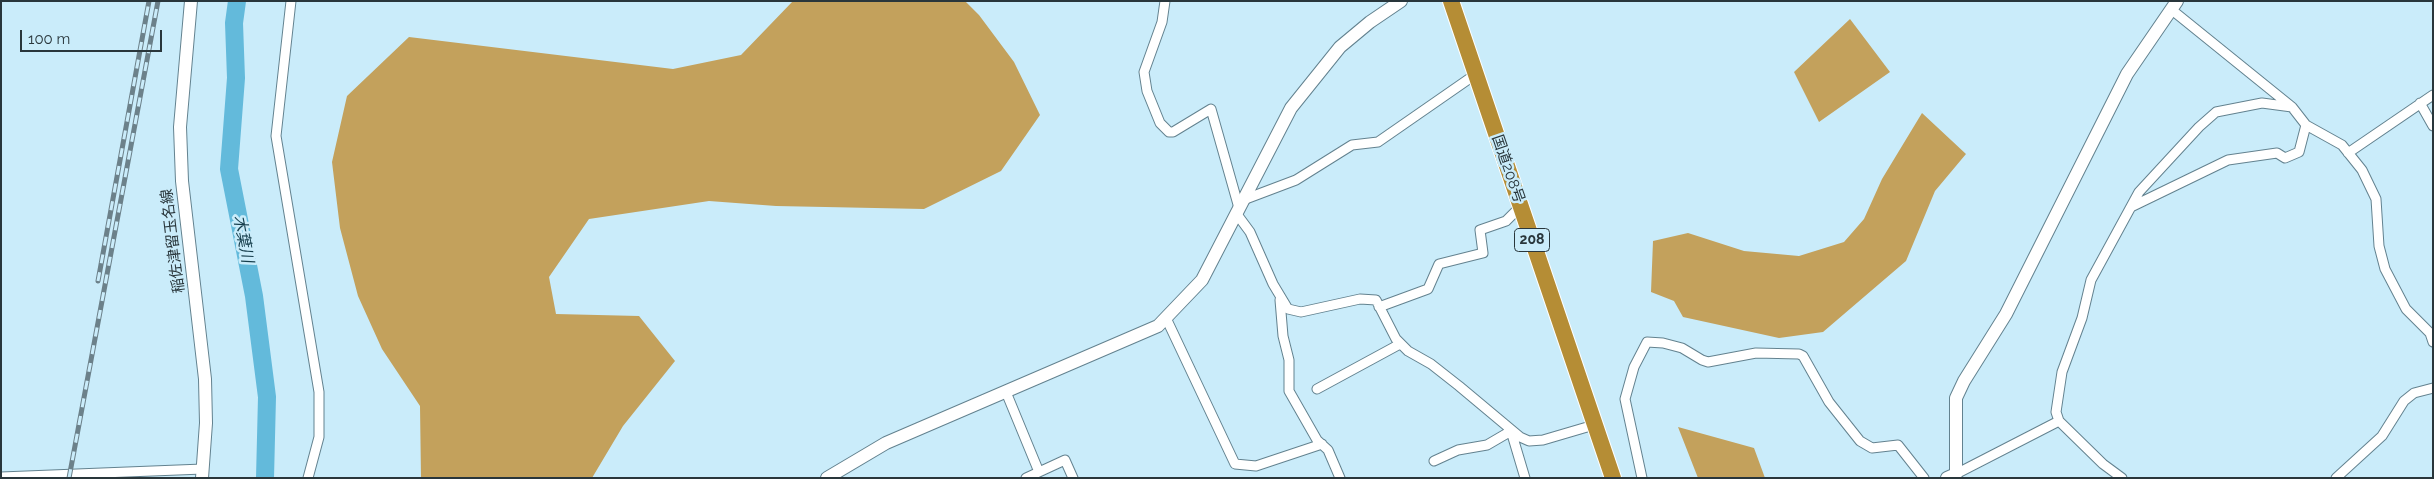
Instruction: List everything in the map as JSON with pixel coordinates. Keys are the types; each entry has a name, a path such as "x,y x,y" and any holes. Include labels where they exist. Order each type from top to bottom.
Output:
{"highway":[{"name":"国道208号","path":"1451,1 1613,478"}],"street":[{"name":"稲佐津留玉名線","path":"191,1 180,128 182,181 205,379 206,423 202,473"},
{"path":"291,1 276,136 319,392 319,437 308,478"},
{"path":"1165,1 1162,22 1144,72 1147,91 1160,123 1169,132 1173,132 1211,109 1239,207 1284,306 1293,312 1324,308 1360,299 1376,300 1400,344 1408,351 1431,364 1511,431 1529,441 1536,442 1594,425"},
{"path":"827,478 886,443 1158,326 1202,280 1290,108 1340,47 1401,1"},
{"path":"1950,477 1956,474 1956,398 1964,381 2006,314 2127,74 2175,6 2292,107 2306,125 2342,145 2362,170 2376,199 2381,260 2388,278 2406,309 2432,335"},
{"path":"1239,207 1296,180 1352,145 1378,142 1476,74"},
{"path":"2348,153 2433,94"},
{"path":"2122,478 2103,464 2059,421 2056,412 2062,372 2082,318 2091,280 2139,192 2198,127 2216,112 2262,103 2292,107"},
{"path":"2420,103 2433,126"},
{"path":"2131,207 2228,160 2277,153 2285,158 2299,152 2306,125"},
{"path":"1379,307 1428,289 1439,264 1483,253 1480,230 1506,221 1520,206"},
{"path":"1280,298 1282,336 1288,360 1289,391 1317,440 1328,450 1340,478"},
{"path":"1166,318 1235,464 1256,466 1322,444"},
{"path":"1642,478 1625,399 1634,367 1647,342 1663,343 1682,348 1695,357 1708,362 1756,354 1799,354 1803,356 1829,402 1860,441 1872,448 1898,445 1924,478"},
{"path":"1317,390 1400,344"},
{"path":"2336,478 2382,436 2404,401 2414,393 2433,388"},
{"path":"1006,392 1039,472"},
{"path":"1950,477 2059,421"},
{"path":"1434,461 1458,450 1487,444 1511,431"},
{"path":"1511,431 1525,478"},
{"path":"1026,478 1065,460 1072,478"},
{"path":"1,477 202,473"}],"shaded area":[{"path":"793,1 965,1 979,15 1014,62 1040,115 1001,171 924,209 776,206 709,201 589,219 549,277 556,314 639,316 675,361 623,426 592,478 421,478 420,406 382,349 358,296 340,228 332,162 347,96 409,37 673,69 741,55"},
{"path":"1850,19 1890,72 1819,122 1794,72"},
{"path":"1922,113 1966,154 1935,191 1906,261 1823,332 1779,338 1683,317 1674,301 1651,292 1653,241 1688,233 1744,251 1799,256 1844,242 1864,219 1882,179"},
{"path":"1678,427 1754,448 1765,478 1698,478"}],"waterway":[{"name":"木葉川","path":"237,1 234,23 236,78 229,169 254,296 267,397 265,478"}],"railway":[{"path":"98,281 149,1"},
{"path":"69,478 158,1"}]}
